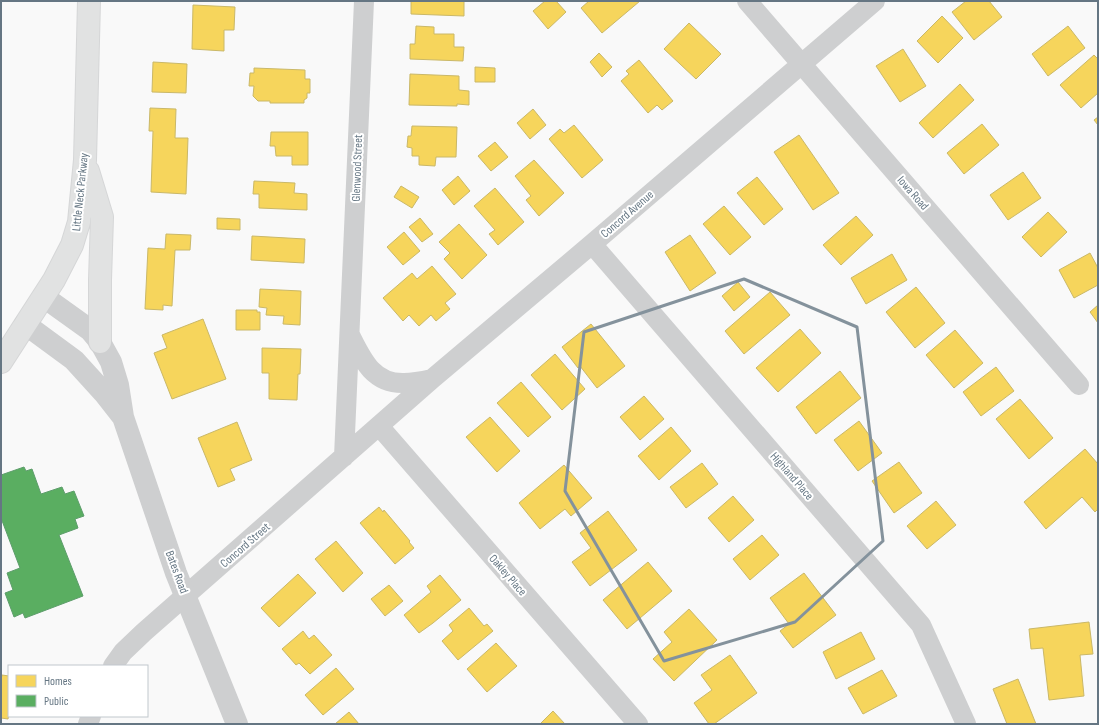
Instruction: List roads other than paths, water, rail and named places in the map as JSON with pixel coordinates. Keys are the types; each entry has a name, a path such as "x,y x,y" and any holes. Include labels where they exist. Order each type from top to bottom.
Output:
{"main road":[{"name":"Little Neck Parkway","path":"1,362 54,280 72,245 79,222 85,160 89,1"},
{"path":"85,160 102,217 100,342"}],"street":[{"name":"Glenwood Street","path":"344,457 364,1"},
{"name":"Iowa Road","path":"747,1 1079,385"},
{"name":"Concord Avenue","path":"379,426 432,379 875,1"},
{"name":"Highland Place","path":"592,244 921,625 966,724"},
{"name":"Bates Road","path":"44,297 90,330 100,342 111,362 118,385 123,417 174,565 237,724"},
{"name":"Bates Road","path":"26,324 74,360 104,392 123,417"},
{"path":"350,335 367,365 383,380 405,384 432,379"},
{"name":"Concord Street","path":"114,665 124,652 144,632 186,597 379,426"},
{"name":"Oakley Place","path":"379,426 638,724"}]}
